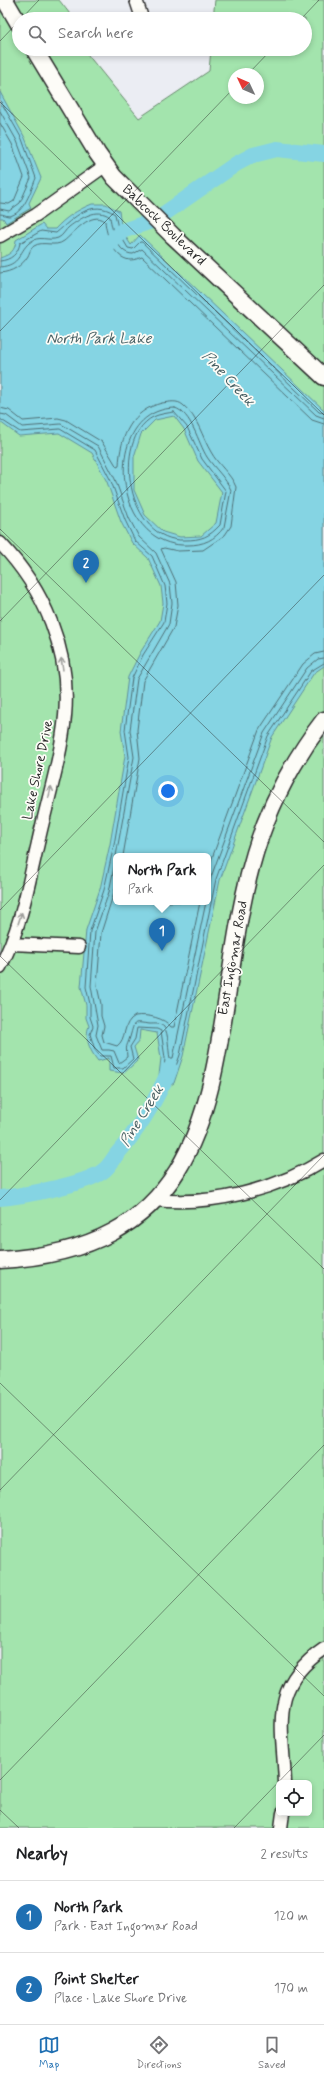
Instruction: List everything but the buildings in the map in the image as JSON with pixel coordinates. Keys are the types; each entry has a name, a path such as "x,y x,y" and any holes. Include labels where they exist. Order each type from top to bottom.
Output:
{"main road":[{"path":"5,0 12,12"},
{"name":"Babcock Boulevard","path":"38,56 106,165 124,187 173,236 324,377"},
{"name":"East Ingomar Road","path":"0,1260 47,1255 96,1241 127,1223 155,1200 180,1167 195,1138 204,1113 214,1069 240,914 258,844 274,803 290,771 324,720"}],"street":[{"path":"136,0 140,12"},
{"path":"0,236 36,215 106,165"},
{"name":"Lake Shore Drive","path":"0,543 29,578 49,616 60,649 65,701 60,752 22,911 11,944 0,967"},
{"path":"11,944 79,946"},
{"path":"155,1200 190,1201 245,1192 277,1183 324,1160"},
{"path":"285,1780 282,1716 284,1695 289,1685 301,1669 324,1649"},
{"path":"280,1828 282,1816"}],"green space":[{"path":"0,0 59,0 68,12 12,12 12,56 89,56 139,118 209,71 210,56 312,56 312,12 214,12 215,0 324,0 324,1828 0,1828"}],"water":[{"path":"0,92 25,138 41,178 29,203 31,208 6,223 3,218 0,218"},
{"name":"North Park Lake","path":"92,204 106,204 119,211 122,231 131,245 140,235 324,410 324,666 314,673 272,737 220,880 183,1056 174,1083 162,1091 158,1084 161,1058 157,1033 140,1030 139,1041 134,1047 138,1060 124,1073 109,1071 109,1058 98,1061 90,1049 87,1035 89,1026 86,1018 86,1005 81,987 86,930 100,889 110,844 125,756 121,731 128,677 140,653 160,621 163,603 161,586 148,558 132,543 121,522 107,482 92,453 59,433 19,436 0,422 0,258 12,252 15,247 16,240 42,224 46,229 55,229 76,212","holes":["174,416 184,429 198,461 222,492 216,523 201,536 180,537 163,532 145,515 134,490 134,457 141,434 155,420"]}],"waterway":[{"name":"Pine Creek","path":"106,247 122,231 155,220 236,164 253,155 277,149 324,154"},
{"name":"Pine Creek","path":"0,1198 23,1195 69,1185 95,1176 103,1171 140,1124 153,1103 170,1069"}],"place":[{"name":"Point Shelter","path":"86,583"},
{"name":"North Park","path":"162,951"}]}
